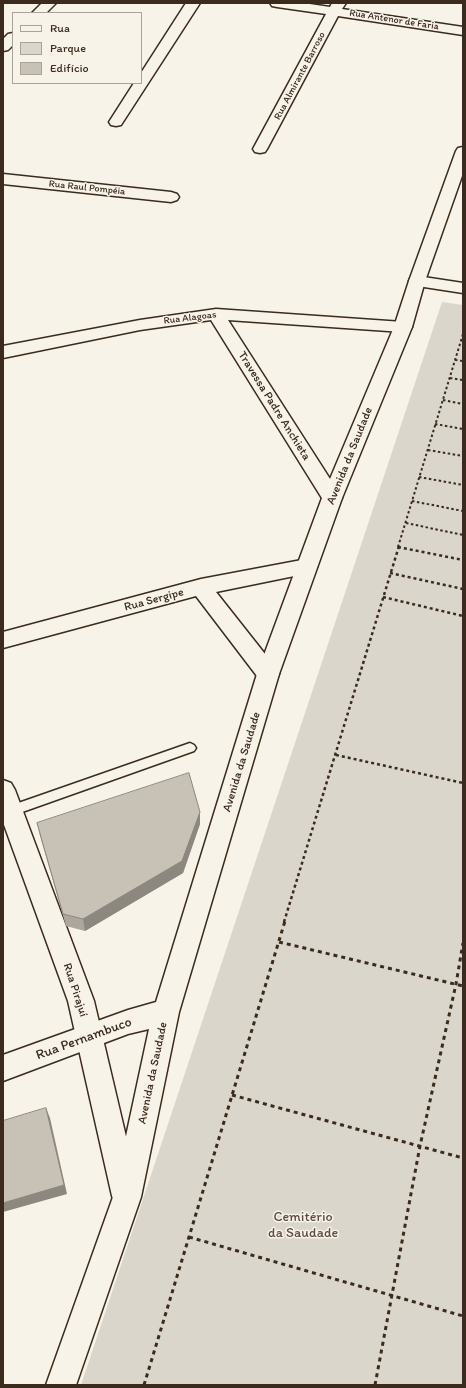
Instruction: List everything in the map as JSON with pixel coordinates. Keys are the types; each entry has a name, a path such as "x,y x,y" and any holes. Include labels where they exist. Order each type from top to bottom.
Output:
{"street":[{"path":"39,12 49,3"},
{"path":"142,81 192,3"},
{"name":"Rua Antenor de Faria","path":"277,3 337,7 463,31"},
{"name":"Rua Almirante Barroso","path":"260,149 337,7"},
{"path":"3,47 12,38"},
{"path":"116,122 140,84"},
{"name":"Avenida da Saudade","path":"61,1385 127,1197 166,1012 268,674 332,498 403,327 419,274 461,163"},
{"name":"Rua Raul Pompéia","path":"3,179 171,197"},
{"path":"419,274 463,273"},
{"path":"419,274 463,288"},
{"name":"Rua Alagoas","path":"3,352 140,325 216,314 403,327"},
{"name":"Travessa Padre Anchieta","path":"216,314 332,498"},
{"name":"Rua Sergipe","path":"3,640 201,588 307,567"},
{"path":"201,588 268,674"},
{"name":"Rua Pirajuí","path":"7,800 81,1001 127,1197"},
{"name":"Rua Pernambuco","path":"3,1068 128,1022 166,1012"}],"lane":[{"path":"7,800 190,748"}],"path":[{"path":"144,1385 463,334"},
{"path":"455,360 463,361"},
{"path":"450,378 463,380"},
{"path":"443,400 463,404"},
{"path":"436,424 463,429"},
{"path":"428,450 463,456"},
{"path":"419,477 463,485"},
{"path":"412,501 463,510"},
{"path":"406,523 463,534"},
{"path":"398,547 463,560"},
{"path":"390,573 463,589"},
{"path":"383,597 463,616"},
{"path":"336,755 463,784"},
{"path":"279,942 463,986"},
{"path":"375,1385 420,1146 456,984 463,943"},
{"path":"232,1096 463,1158"},
{"path":"189,1237 463,1316"}],"green space":[{"name":"Cemitério da Saudade","path":"442,302 463,305 463,1385 81,1385"}],"building":[{"path":"189,773 200,812 182,861 83,919 63,914 37,823"},
{"path":"46,1108 64,1185 3,1203 3,1121"}]}
